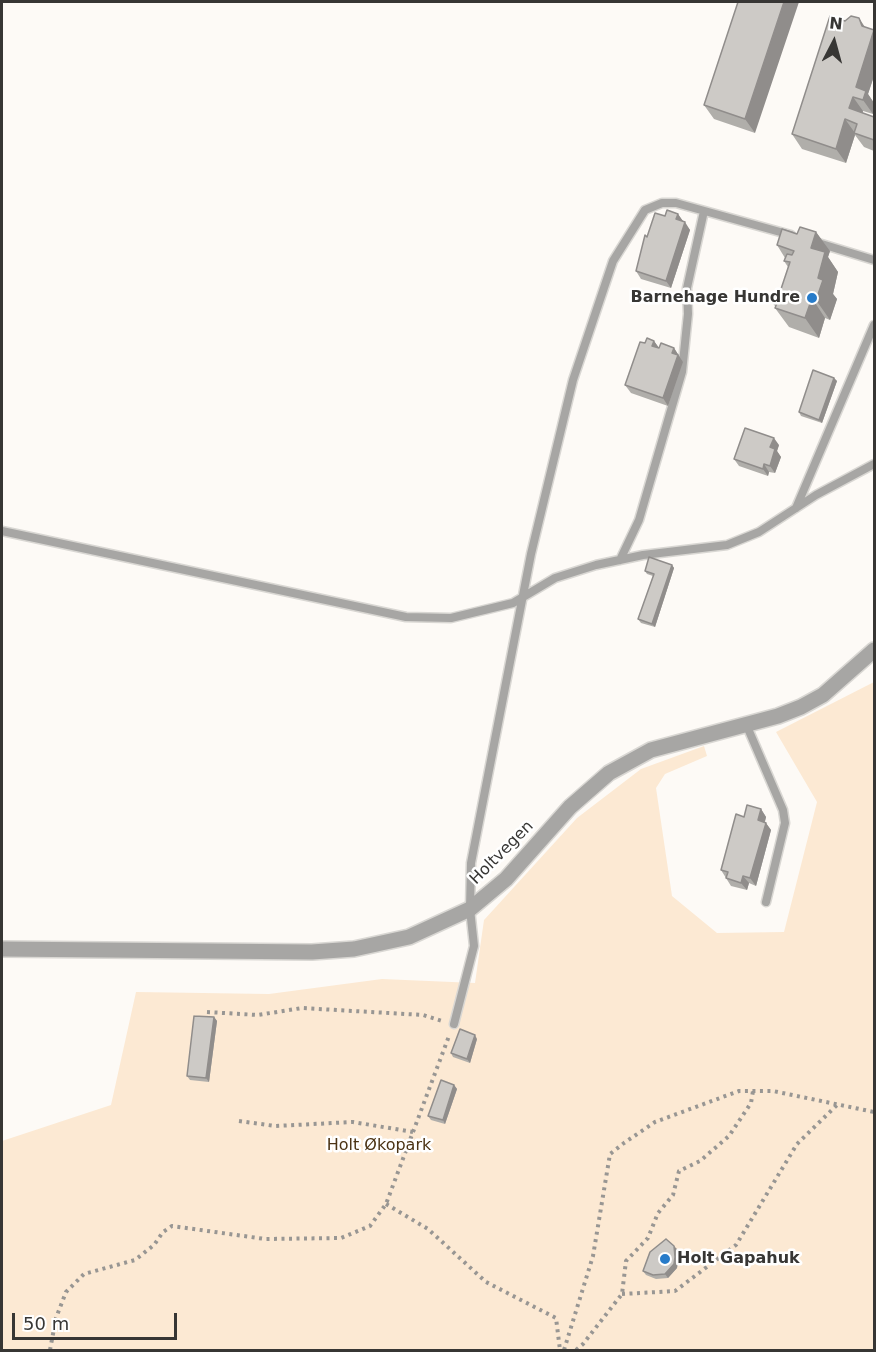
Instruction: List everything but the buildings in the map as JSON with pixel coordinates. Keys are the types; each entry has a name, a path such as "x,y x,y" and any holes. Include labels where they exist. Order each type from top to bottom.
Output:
{"street":[{"name":"Holtvegen","path":"2,949 293,952 354,949 409,937 470,909 506,879 570,807 609,773 651,750 778,716 823,695 874,650"}],"lane":[{"path":"454,1024 474,946 470,909 471,863 525,596 531,554 573,380 614,261 638,219 653,205 676,203 795,236"},
{"path":"620,560 639,520 682,372 688,314 687,288 704,211"},
{"path":"807,240 874,260"},
{"path":"796,509 874,325"},
{"path":"2,531 406,617 438,619 472,615 513,603 555,578 620,560 727,545 759,532 874,464"},
{"path":"746,724 783,810 785,823 766,902"}],"path":[{"path":"50,1350 56,1318 66,1292 84,1274 135,1260 154,1245 163,1232 172,1226 265,1239 341,1238 370,1226 386,1204 454,1024 423,1016 302,1008 258,1015 207,1012"},
{"path":"564,1350 593,1257 610,1154 655,1122 739,1091 773,1091 874,1112"},
{"path":"576,1350 584,1344 622,1294 626,1262 648,1238 658,1213 673,1196 679,1171 700,1161 729,1137 752,1103 753,1091"},
{"path":"622,1294 675,1291 736,1245 797,1144 838,1103"},
{"path":"238,1121 275,1126 353,1122 413,1132"},
{"path":"386,1204 428,1229 486,1282 556,1318 560,1350"}],"green space":[{"name":"Holt Økopark","path":"874,682 874,1350 2,1350 2,1141 111,1105 136,992 269,994 382,979 475,983 484,920 577,818 641,769 704,746 707,756 665,774 656,788 672,896 717,933 784,932 817,802 776,732"}],"place":[{"name":"Barnehage Hundre","path":"812,298"},
{"name":"Holt Gapahuk","path":"665,1259"}]}
